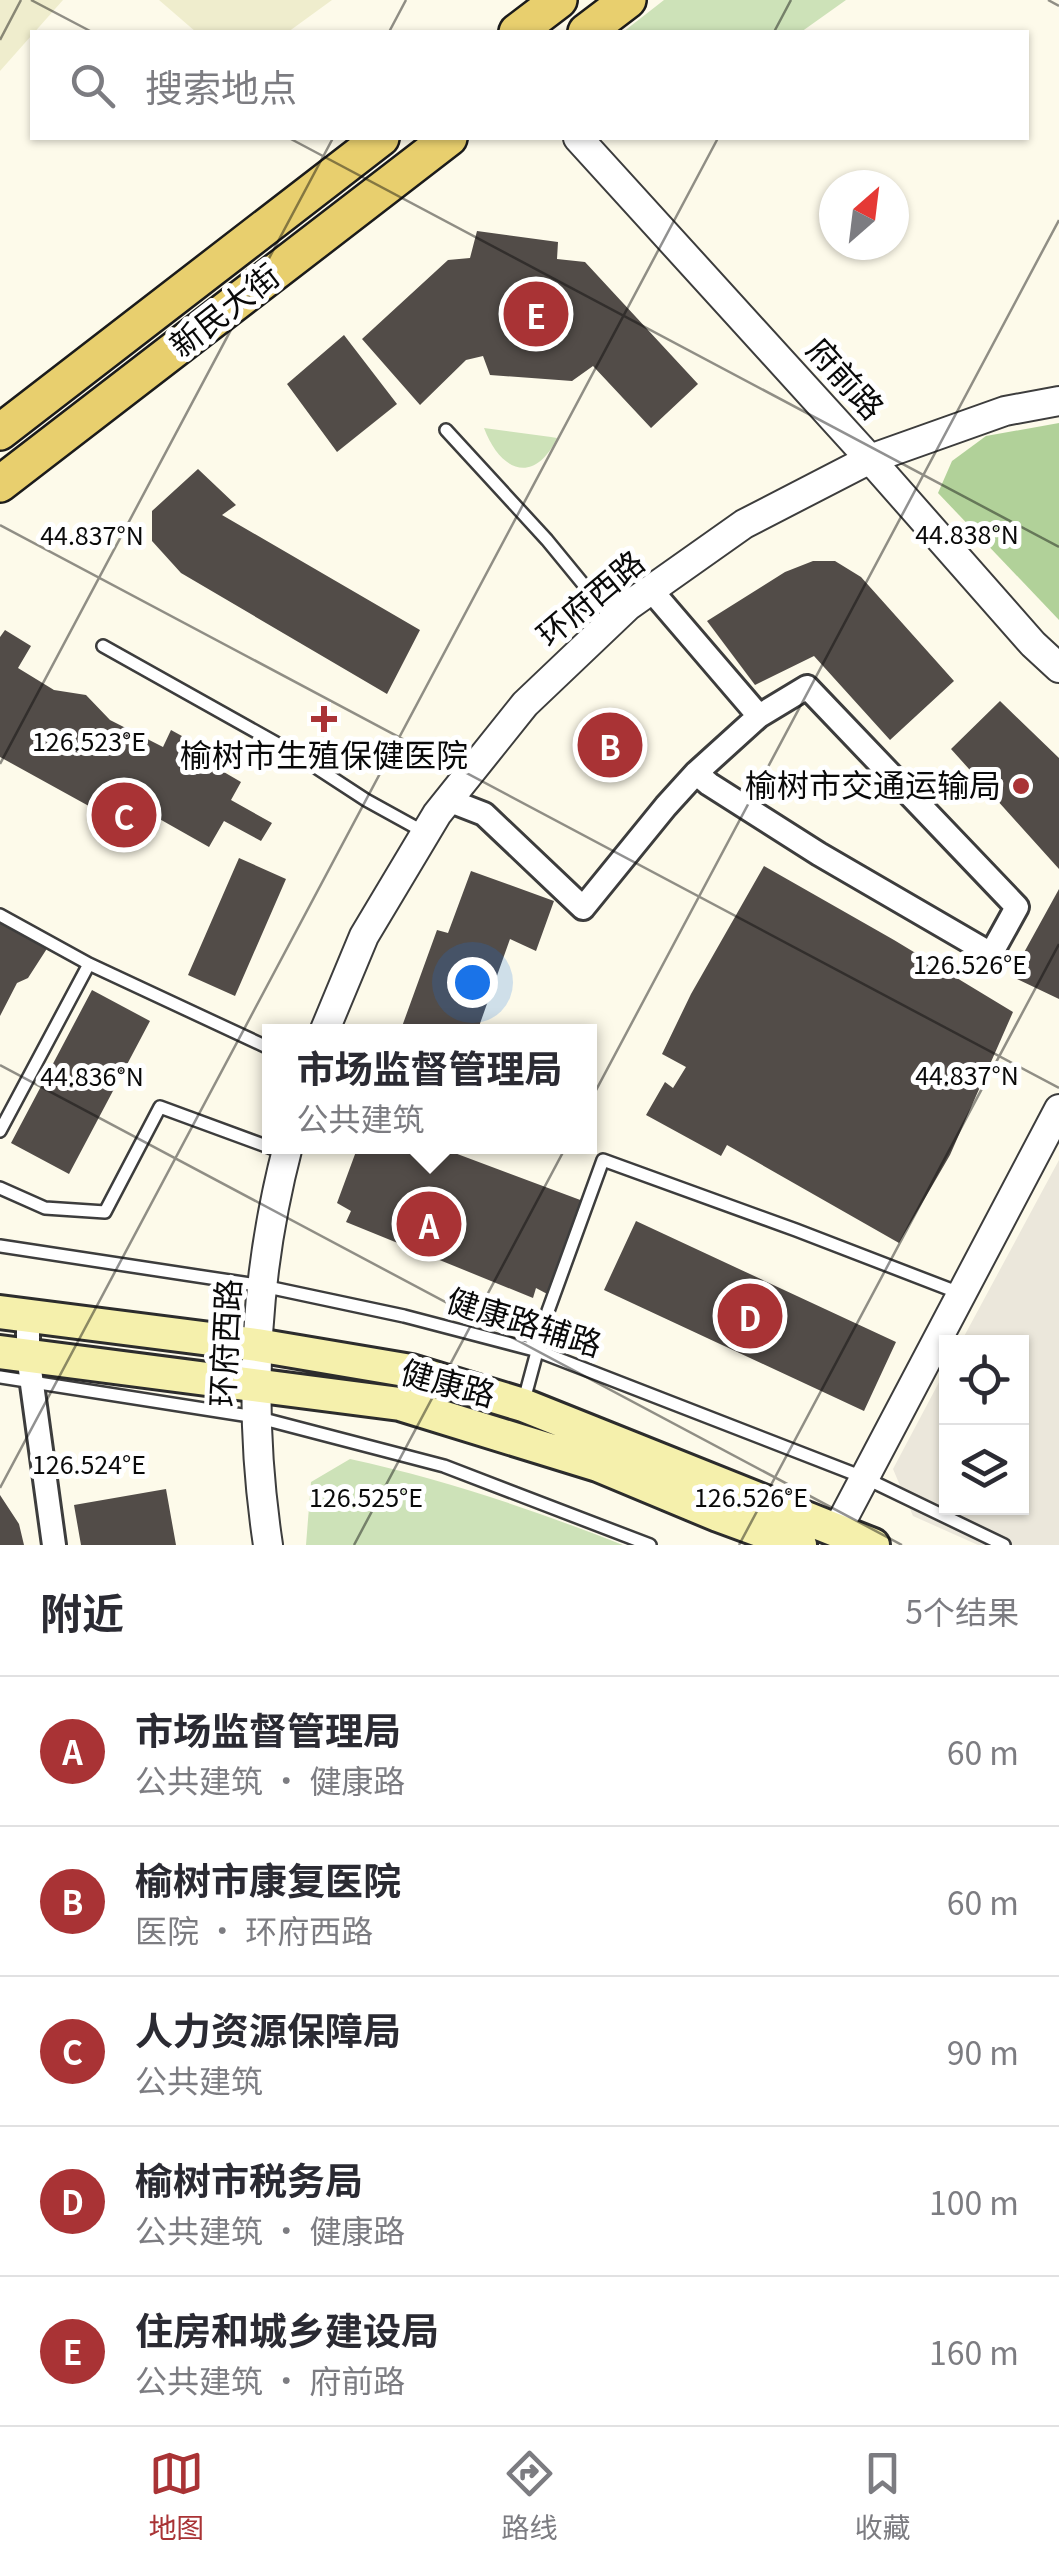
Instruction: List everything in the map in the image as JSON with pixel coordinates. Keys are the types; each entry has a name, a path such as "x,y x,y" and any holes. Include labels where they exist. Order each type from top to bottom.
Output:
{"main road":[{"path":"520,30 560,0"},
{"path":"589,30 628,0"},
{"name":"新民大街","path":"0,432 378,140"},
{"name":"新民大街","path":"0,484 446,140"},
{"name":"健康路","path":"14,1314 256,1345 411,1371 523,1405 873,1545"},
{"name":"健康路","path":"20,1363 256,1401 400,1404 598,1466 800,1545"}],"street":[{"name":"府前路","path":"580,140 1059,668"},
{"name":"环府西路","path":"327,1024 364,936 448,800 525,704 613,621 744,524 870,459 1005,412 1059,400"},
{"path":"651,590 759,716"},
{"path":"448,800 484,814 584,908 696,774 759,716 807,687 1017,907 991,954 819,854 696,774"},
{"path":"837,1530 1059,1108"},
{"name":"环府西路","path":"268,1545 260,1493 256,1345 273,1204 286,1154"},
{"path":"14,1314 54,1545"}],"lane":[{"path":"446,430 547,540 613,621"},
{"path":"104,646 426,832"},
{"path":"0,915 89,964 262,1045"},
{"path":"0,1131 89,964"},
{"path":"0,1188 45,1208 105,1212 160,1107 262,1142"},
{"path":"523,1405 548,1311 603,1160 962,1294"},
{"name":"健康路辅路","path":"0,1246 264,1286 404,1316 538,1351 865,1478 1004,1545"},
{"path":"0,1377 20,1363"},
{"path":"256,1401 444,1466 650,1545"}],"shaded area":[{"path":"0,0 63,0 36,30 30,30 30,37 0,71"},
{"path":"159,0 332,0 291,30 194,30"},
{"path":"1059,1160 1059,1545 978,1545 913,1516 893,1469 939,1382 939,1515 1029,1515 1029,1335 965,1335"}],"green space":[{"path":"664,0 846,0 804,30 626,30"},
{"path":"1059,423 1059,620 938,493 952,461 986,436"},
{"path":"484,428 557,438 538,463 518,467 499,454"},
{"path":"350,1459 488,1496 623,1545 306,1545 311,1482"}],"building":[{"path":"477,231 558,242 557,259 585,262 698,384 651,428 593,366 572,381 490,375 483,356 466,360 420,405 362,339 448,260 470,258"},
{"path":"344,335 397,404 337,452 287,384"},
{"path":"198,469 236,505 222,515 420,630 387,694 181,573 152,541 152,511"},
{"path":"813,561 835,561 861,577 954,681 890,740 814,656 755,685 707,621 785,572"},
{"path":"5,630 31,646 18,668 54,690 86,695 110,720 163,747 171,730 191,741 193,754 241,782 231,800 272,823 261,841 224,821 209,847 156,817 145,837 0,757 0,637"},
{"name":"榆树市交通运输局","path":"1000,701 1059,758 1059,869 951,749"},
{"path":"239,858 286,879 235,996 188,975"},
{"path":"764,866 1013,1012 950,1155 899,1243 727,1145 721,1156 646,1115 665,1082 673,1088 686,1067 662,1054 691,994"},
{"path":"471,871 554,901 536,951 510,939 480,1024 403,1024 437,930 448,933"},
{"path":"1059,889 1059,999 1011,976"},
{"path":"0,921 48,947 28,978 17,983 0,1016"},
{"path":"92,990 150,1021 69,1174 11,1143"},
{"path":"355,1154 457,1154 583,1201 551,1296 536,1288 533,1298 346,1222 351,1211 337,1203"},
{"path":"636,1221 896,1342 864,1411 604,1290"},
{"path":"166,1489 176,1545 81,1545 74,1505"},
{"path":"0,1495 19,1524 24,1545 0,1545"}],"place":[{"name":"住房和城乡建设局","path":"536,314"},
{"name":"榆树市生殖保健医院","path":"324,719"},
{"name":"榆树市康复医院","path":"610,745"},
{"name":"榆树市交通运输局","path":"1021,786"},
{"name":"人力资源保障局","path":"124,815"},
{"name":"市场监督管理局","path":"429,1224"},
{"name":"榆树市税务局","path":"750,1316"}]}
